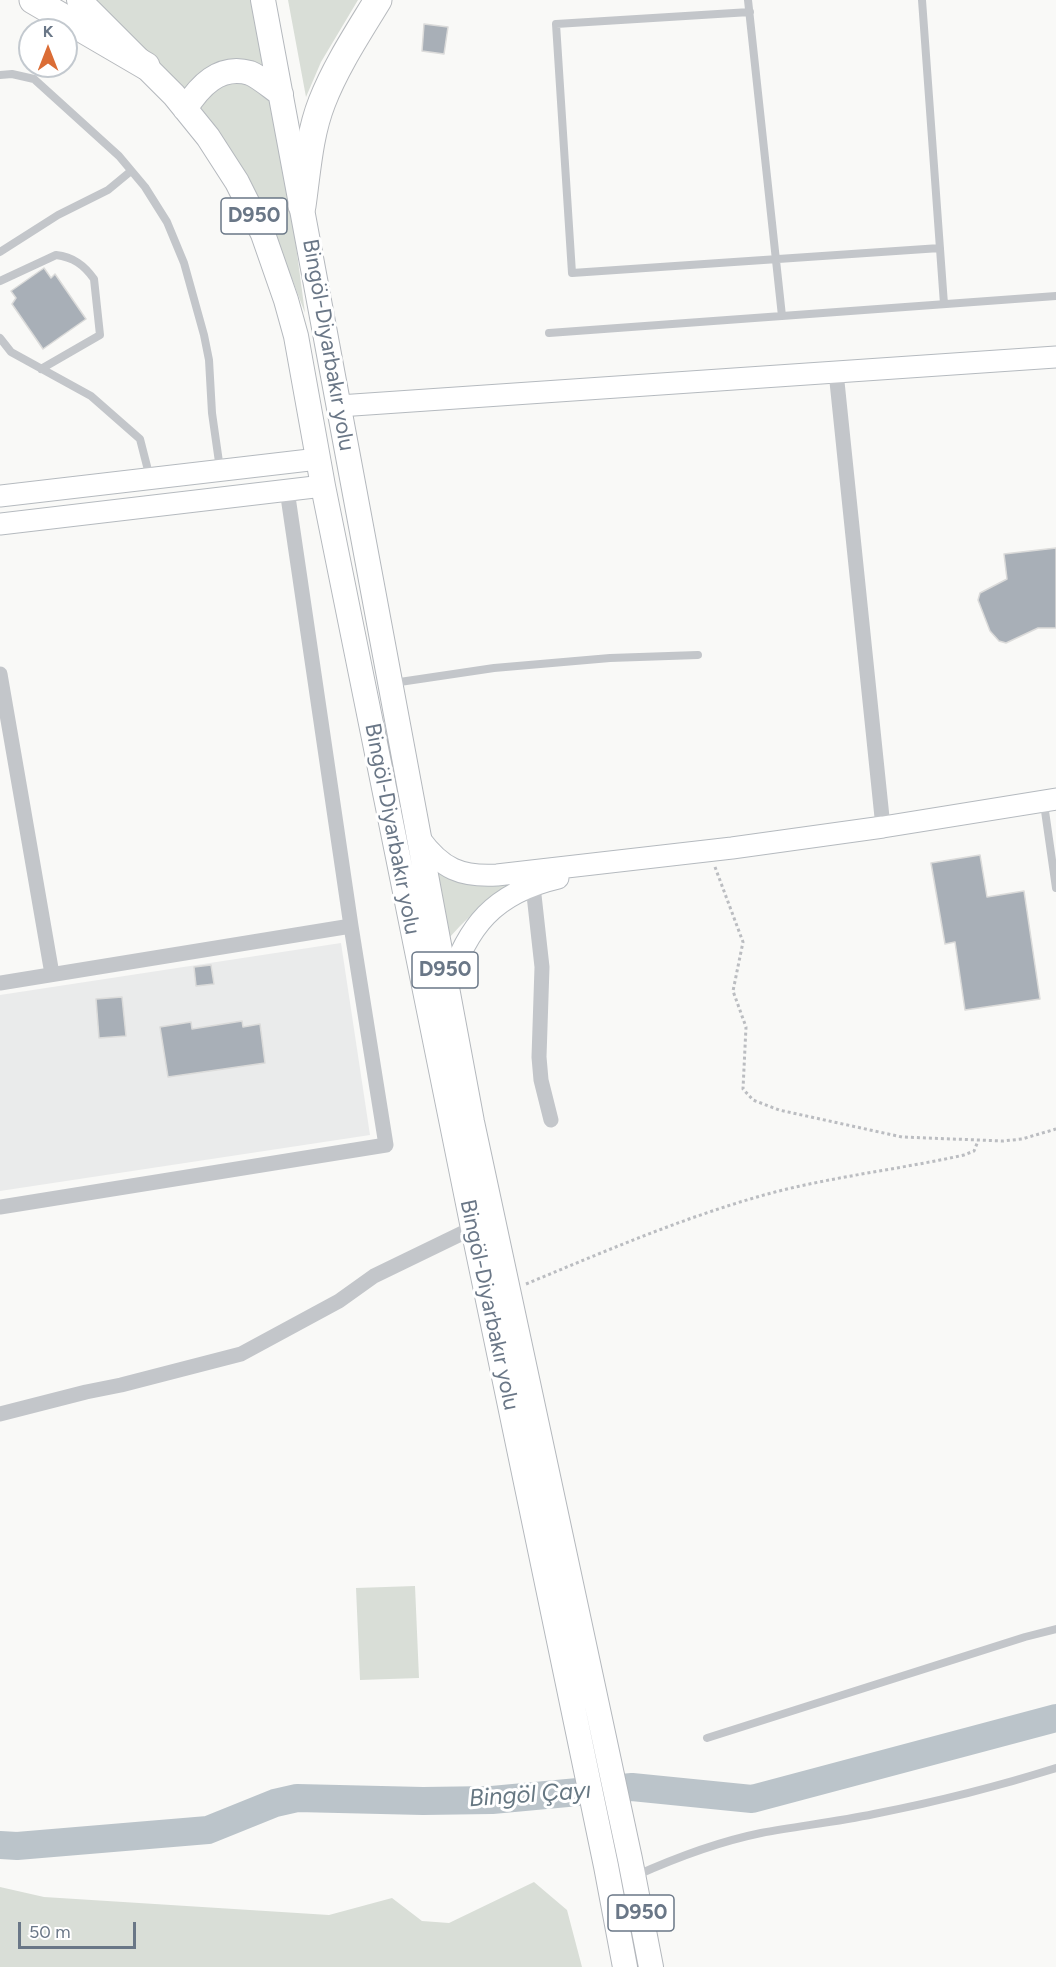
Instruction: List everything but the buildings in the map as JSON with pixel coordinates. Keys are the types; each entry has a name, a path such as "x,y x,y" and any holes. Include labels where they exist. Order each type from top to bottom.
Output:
{"highway":[{"path":"33,0 146,66"},
{"name":"D950","path":"302,206 310,145 322,102 350,45 378,0"}],"main road":[{"name":"Bingöl-Diyarbakır yolu","path":"79,0 146,66 208,137 237,182 263,234 276,267 296,336 323,486 625,1967"},
{"name":"Bingöl-Diyarbakır yolu","path":"263,0 472,1122 632,1868 651,1967"},
{"path":"185,109 197,90 213,77 231,72 250,73 281,94"}],"street":[{"path":"339,406 1056,357"},
{"path":"836,372 883,827"},
{"path":"0,496 318,459"},
{"path":"0,524 323,486"},
{"path":"0,1207 386,1144 351,926 287,490"},
{"path":"0,674 52,974"},
{"path":"420,839 441,863 457,872 477,876 637,861 883,827 1050,800"},
{"path":"448,986 465,942 488,912 506,899 554,879 637,861"},
{"path":"533,886 542,967 539,1057 541,1080 551,1120"},
{"path":"0,983 351,926"},
{"path":"0,1414 241,1354 339,1301 374,1276 473,1228"}],"lane":[{"path":"748,0 782,316"},
{"path":"922,0 944,304"},
{"path":"750,12 556,24 572,273 940,248"},
{"path":"0,75 12,74 34,80 119,156 151,196 167,222 184,263 198,309 209,360 212,413 220,470"},
{"path":"0,252 58,215 108,190 131,171"},
{"path":"0,281 56,255 77,261 94,279 100,335 41,369"},
{"path":"549,333 1056,296"},
{"path":"0,338 11,352 92,396 140,438 150,478"},
{"path":"391,683 494,668 575,661 698,655"},
{"path":"1050,800 1056,888"},
{"path":"707,1738 1056,1629"},
{"path":"632,1868 671,1860 760,1833 919,1805 1056,1768"}],"path":[{"path":"709,851 743,942 734,991 747,1027 742,1089 753,1100 779,1110 902,1137 978,1141 1022,1139 1056,1129"},
{"path":"508,1291 627,1242 725,1207 822,1181 964,1155 974,1151 978,1141"}],"shaded area":[{"path":"93,0 252,0 290,201 305,313 268,216 227,144"},
{"path":"288,0 358,0 321,62 306,97"},
{"path":"435,870 536,877 488,901 449,938"},
{"path":"341,943 370,1135 0,1191 0,995"},
{"path":"415,1586 419,1678 360,1680 356,1588"},
{"path":"534,1882 567,1910 582,1967 0,1967 0,1887 44,1897 329,1915 392,1898 422,1921 449,1923"}],"waterway":[{"name":"Bingöl Çayı","path":"0,1845 17,1846 208,1830 275,1803 297,1798 492,1800 632,1787 752,1799 1056,1718"}]}
